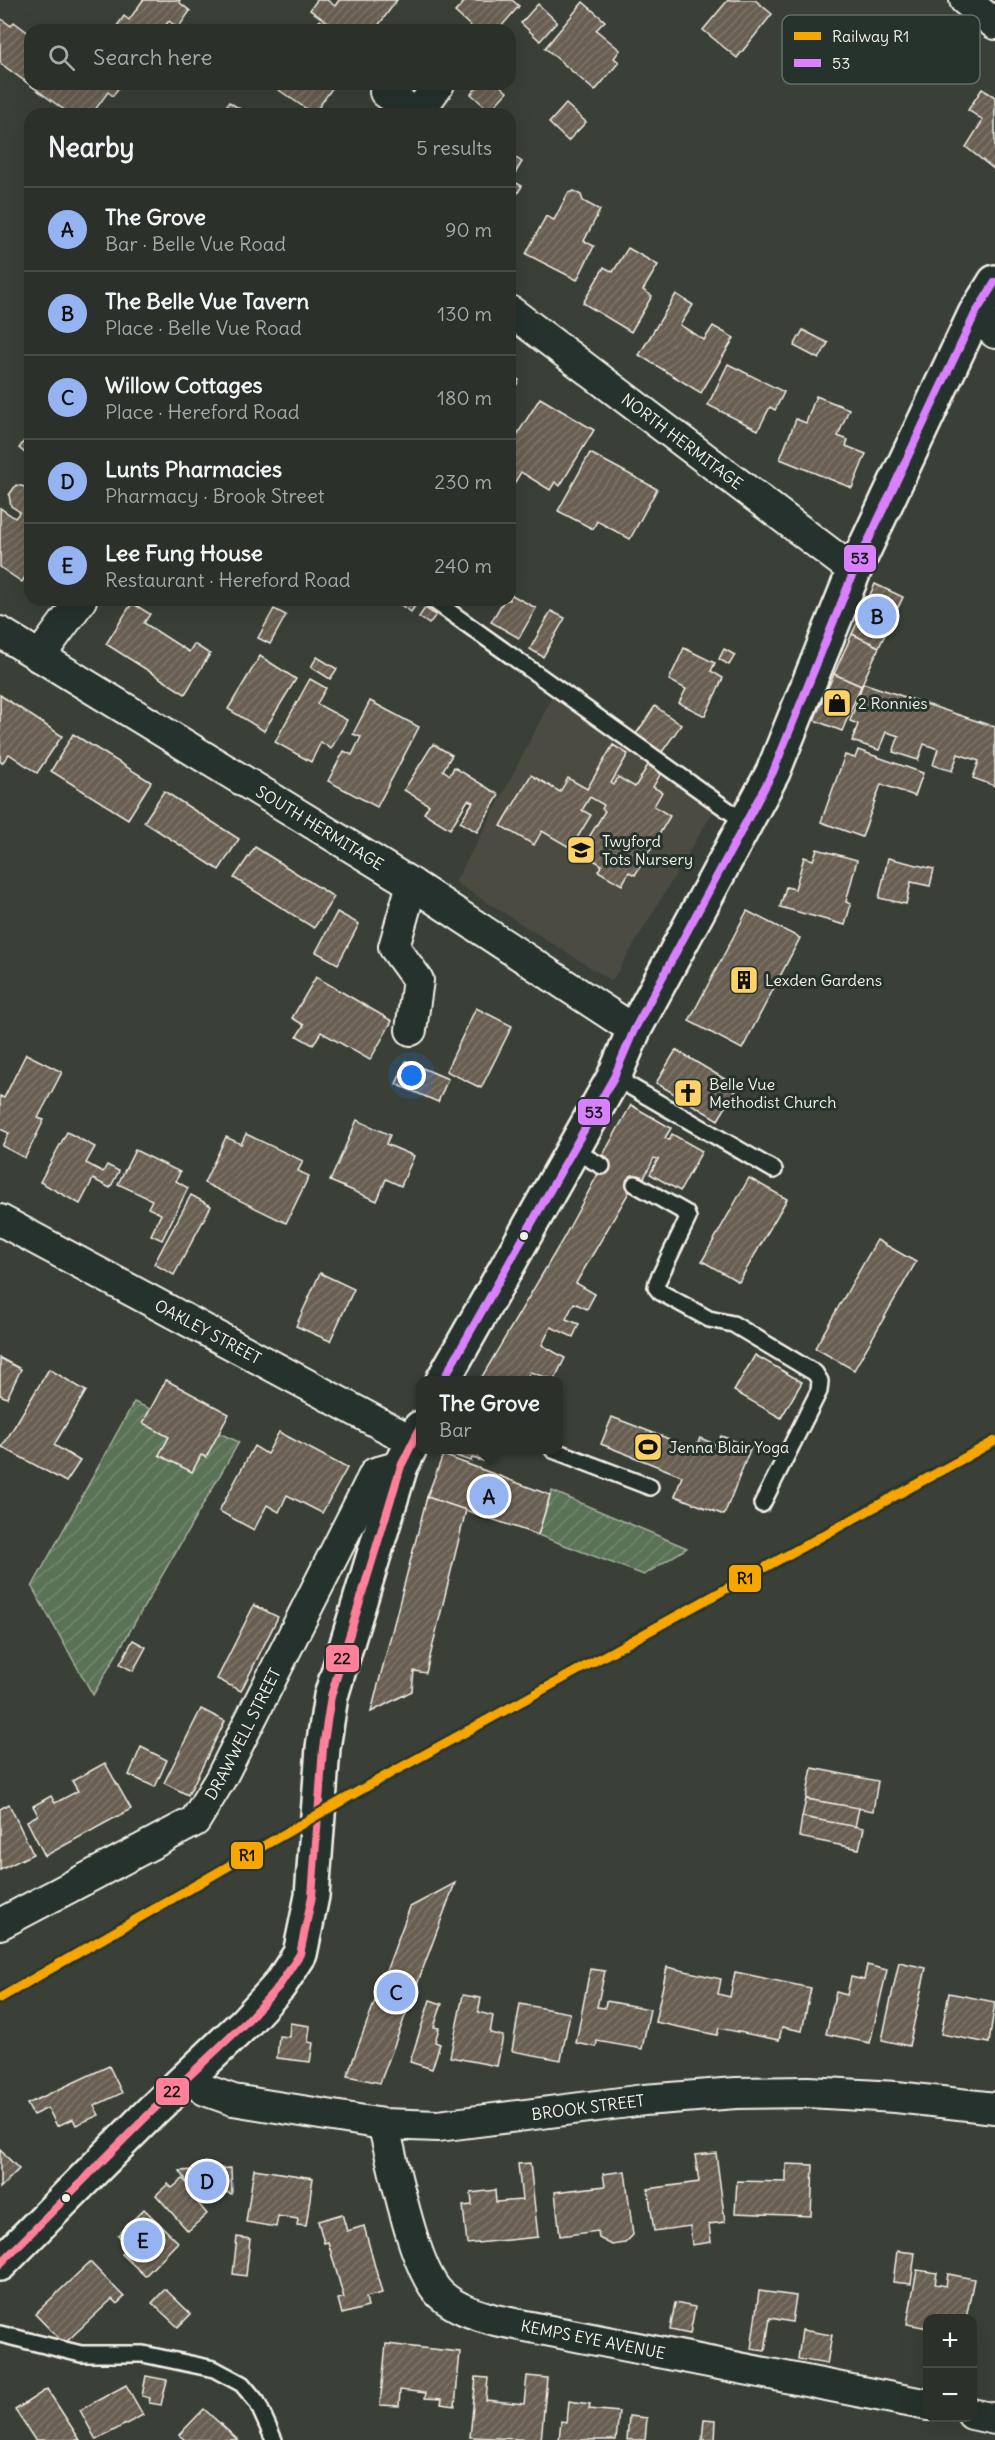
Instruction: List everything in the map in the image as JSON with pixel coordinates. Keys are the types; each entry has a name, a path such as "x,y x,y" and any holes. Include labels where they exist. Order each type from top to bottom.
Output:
{"street":[{"path":"965,0 995,24"},
{"path":"421,108 434,90"},
{"path":"385,92 408,108"},
{"path":"445,1376 614,1077 634,1030 773,772 854,571 985,324 995,282"},
{"name":"NORTH HERMITAGE","path":"516,316 854,571"},
{"path":"39,657 77,606"},
{"name":"SOUTH HERMITAGE","path":"0,632 412,884 634,1030"},
{"path":"411,1030 418,980 394,948 412,884"},
{"name":"OAKLEY STREET","path":"0,1220 412,1445"},
{"path":"0,2264 187,2077 246,2022 279,1986 300,1954 312,1896 323,1748 332,1696 412,1445"},
{"name":"DRAWWELL STREET","path":"0,1924 195,1821 221,1778 375,1473 412,1445"},
{"name":"BROOK STREET","path":"187,2077 205,2090 233,2100 383,2124 438,2127 644,2100 736,2093 808,2092 995,2108"},
{"name":"KEMPS EYE AVENUE","path":"383,2124 423,2268 439,2293 461,2310 495,2320 923,2404"},
{"path":"977,2415 995,2419"}],"lane":[{"path":"441,606 746,823"},
{"path":"614,1077 774,1170"},
{"path":"573,1150 602,1166"},
{"path":"634,1184 686,1213 688,1218 657,1282 656,1287 660,1292 709,1319 732,1324 815,1373 820,1381 819,1392 762,1504"},
{"path":"563,1453 650,1487"},
{"path":"0,2334 81,2354 142,2354 214,2369 242,2384 257,2402 274,2440"}],"shaded area":[{"name":"Twyford Tots Nursery","path":"553,696 714,810 612,981 455,882"}],"green space":[{"path":"134,1402 150,1409 143,1423 169,1437 159,1455 192,1472 201,1455 206,1457 219,1433 239,1442 93,1695 32,1587"},
{"path":"552,1491 687,1548 644,1575 538,1535"}],"building":[{"path":"143,0 180,0 179,2 190,11 181,24 173,24 169,21 167,24 118,24 124,16 129,20"},
{"path":"317,0 327,0 335,6 339,0 397,0 379,24 330,24 310,10"},
{"path":"466,0 512,0 519,6 503,24 468,24 455,12"},
{"path":"728,0 755,0 772,14 737,58 703,30"},
{"path":"583,2 605,21 596,30 620,50 614,58 619,62 595,91 545,48"},
{"path":"538,4 557,22 540,41 521,23"},
{"path":"0,18 11,26 14,22 24,30 24,80 0,63"},
{"path":"982,89 995,97 995,170 966,147 983,120 968,110"},
{"path":"37,90 117,90 113,96 108,92 96,108 62,108"},
{"path":"279,90 331,90 318,108 305,108"},
{"path":"475,90 505,90 507,92 493,108 487,108 471,94"},
{"path":"229,102 238,108 225,108"},
{"path":"566,104 586,122 568,141 549,123"},
{"path":"516,158 522,162 516,172"},
{"path":"516,183 522,186 516,196"},
{"path":"574,191 581,195 583,201 600,210 584,241 594,246 577,280 526,254 546,216 554,220 568,193"},
{"path":"628,248 658,265 643,290 652,296 631,332 583,303 604,267 613,272"},
{"path":"676,294 693,305 680,325 704,340 713,326 734,338 701,393 639,355"},
{"path":"803,330 828,343 819,359 794,346"},
{"path":"728,364 784,392 775,410 770,407 758,430 708,405"},
{"path":"816,396 849,409 838,436 848,440 846,446 866,454 852,488 780,459 796,419 806,423"},
{"path":"540,398 594,430 560,486 555,482 550,490 521,472 516,480 516,436"},
{"path":"24,441 24,452 19,448"},
{"path":"590,453 657,489 630,539 597,521 593,529 558,511"},
{"path":"16,485 24,487 24,579 22,582 0,567 0,508 15,518 20,512 11,506 9,495"},
{"path":"875,584 903,597 879,647 852,634"},
{"path":"516,597 536,608 519,638 491,622 500,606 516,606"},
{"path":"130,606 137,606 150,614 144,623 189,652 194,644 210,654 185,694 106,644"},
{"path":"402,606 415,606 411,612"},
{"path":"425,608 436,615 429,624 419,617"},
{"path":"274,609 286,615 270,644 258,638"},
{"path":"551,611 565,618 543,657 530,649"},
{"path":"852,634 879,647 861,686 834,674"},
{"path":"684,648 715,663 711,671 723,678 705,716 679,703 686,689 669,680"},
{"path":"724,649 735,655 729,665 719,659"},
{"path":"260,656 296,679 264,731 228,709"},
{"path":"317,657 337,669 330,679 311,667"},
{"name":"2 Ronnies","path":"834,674 861,686 842,731 814,720"},
{"path":"310,679 326,688 317,704 347,720 331,749 321,742 311,762 275,742"},
{"path":"863,683 995,727 995,786 973,778 979,761 958,754 952,771 933,765 938,749 924,744 918,760 893,752 899,736 886,732 879,750 852,741 858,724 850,721"},
{"path":"0,695 62,736 37,773 9,754 2,763 0,761"},
{"path":"370,701 419,727 377,807 328,781 344,751 352,755 361,737 353,734"},
{"path":"655,706 681,725 662,752 636,734"},
{"path":"73,734 151,782 128,819 51,771"},
{"path":"433,744 452,755 443,770 450,775 454,767 499,795 477,832 460,822 473,802 468,800 450,829 424,813 429,805 404,790"},
{"path":"613,745 628,754 611,783 614,785 618,777 635,787 648,765 661,773 653,787 662,792 654,806 670,816 635,875 629,872 622,885 598,871 602,865 580,852 605,811 602,809 604,805 590,797 582,810 591,815 571,848 542,831 534,845 501,826 531,775 560,792 568,778 587,789"},
{"path":"858,750 923,773 915,796 881,784 862,837 821,822 845,755 855,758"},
{"path":"164,791 239,839 219,870 144,822"},
{"path":"255,847 334,897 314,928 234,878"},
{"path":"817,849 857,860 846,902 851,904 845,925 780,907 786,887 795,889 804,857 813,860"},
{"path":"888,858 934,869 930,886 911,882 906,904 879,898"},
{"name":"Lexden Gardens","path":"747,911 800,938 742,1049 689,1021"},
{"path":"337,912 359,924 338,964 316,952"},
{"path":"316,977 392,1021 370,1060 321,1032 313,1045 297,1036 304,1025 292,1018"},
{"path":"476,1008 512,1026 481,1088 446,1071"},
{"path":"676,1050 738,1087 718,1120 656,1083"},
{"path":"26,1054 62,1072 38,1118 44,1120 25,1158 2,1146 9,1133 0,1129 0,1096 4,1098"},
{"path":"406,1061 448,1079 438,1102 396,1084"},
{"path":"631,1105 671,1128 665,1138 669,1140 672,1134 702,1151 680,1191 650,1174 658,1159 654,1158 644,1178 639,1175 576,1283 595,1294 587,1309 574,1303 566,1319 579,1324 573,1337 551,1327 542,1345 565,1358 556,1376 542,1376 530,1372 528,1376 482,1376 563,1239 607,1157 603,1155"},
{"path":"357,1120 390,1135 386,1144 414,1156 401,1186 386,1179 377,1201 330,1181"},
{"path":"67,1132 95,1147 86,1163 103,1172 107,1165 119,1171 110,1188 93,1179 80,1204 40,1182"},
{"path":"246,1134 303,1161 298,1171 309,1176 286,1223 204,1183 226,1137 241,1144"},
{"path":"135,1150 180,1172 176,1181 188,1188 162,1240 151,1235 161,1214 148,1208 152,1200 118,1184"},
{"path":"749,1178 787,1199 739,1282 702,1261"},
{"path":"191,1195 211,1206 174,1275 154,1264"},
{"path":"877,1240 916,1262 854,1370 815,1348"},
{"path":"320,1273 354,1289 330,1341 296,1326"},
{"path":"755,1355 802,1382 781,1418 734,1391"},
{"path":"0,1358 21,1369 7,1398 0,1395"},
{"path":"49,1369 86,1391 54,1445 80,1461 66,1482 2,1447"},
{"path":"166,1380 229,1414 206,1457 201,1455 192,1472 159,1455 169,1437 143,1423"},
{"path":"612,1417 695,1449 700,1438 717,1445 721,1436 751,1447 724,1515 675,1496 682,1476 601,1444"},
{"path":"279,1432 347,1468 322,1513 287,1495 279,1512 267,1505 254,1530 219,1511 254,1446 267,1454"},
{"path":"450,1454 487,1454 484,1461 472,1458 471,1461"},
{"path":"443,1455 550,1495 538,1535 427,1497"},
{"path":"427,1497 466,1510 426,1673 414,1671 412,1691 371,1712"},
{"path":"254,1605 278,1617 241,1691 217,1679"},
{"path":"133,1640 146,1647 133,1671 120,1664"},
{"path":"201,1709 225,1721 188,1795 164,1783"},
{"path":"141,1747 167,1760 155,1787 129,1775"},
{"path":"105,1763 131,1809 45,1856 27,1821 38,1815 33,1806 51,1796 55,1803 78,1791 72,1781"},
{"path":"812,1768 878,1781 873,1811 806,1799"},
{"path":"806,1799 859,1808 855,1827 802,1817"},
{"path":"9,1804 33,1854 0,1870 0,1809"},
{"path":"802,1817 864,1828 859,1849 799,1837"},
{"path":"455,1883 380,2083 347,2076 410,1907"},
{"path":"899,1962 926,1968 909,2046 882,2040"},
{"path":"867,1965 887,1970 870,2043 826,2034 836,1992 847,1995 851,1977 864,1980"},
{"path":"667,1967 721,1979 718,1994 730,1997 735,1972 811,1988 802,2031 782,2027 779,2040 719,2028 717,2035 655,2022"},
{"path":"590,1969 605,1971 597,2007 605,2008 606,2001 650,2009 642,2049 597,2041 596,2047 576,2043"},
{"path":"949,1993 995,2002 989,2043 941,2034"},
{"path":"463,1995 481,1998 478,2012 493,2016 490,2033 503,2036 497,2066 450,2057"},
{"path":"430,2000 442,2004 434,2027 439,2028 435,2042 440,2044 432,2069 410,2062"},
{"path":"520,2004 570,2013 561,2060 512,2051"},
{"path":"290,2023 310,2026 308,2042 313,2043 310,2062 277,2058 279,2036 289,2037"},
{"path":"109,2066 122,2093 94,2106 99,2115 76,2125 73,2119 57,2126 48,2108 33,2115 27,2104"},
{"path":"0,2150 19,2169 0,2188"},
{"path":"716,2153 725,2222 709,2224 711,2242 692,2245 690,2226 654,2231 648,2189 699,2182 695,2155"},
{"path":"530,2163 538,2237 467,2244 463,2206 472,2205 471,2193 495,2190 496,2202 522,2200 518,2164"},
{"path":"786,2164 813,2165 811,2216 735,2213 737,2181 786,2182"},
{"path":"231,2168 232,2194 222,2191 202,2204 180,2171"},
{"path":"254,2169 313,2178 306,2226 297,2225 298,2219 278,2216 276,2227 246,2222"},
{"path":"625,2171 633,2235 625,2243 612,2245 599,2238 598,2231 560,2236 555,2192 605,2186 603,2174"},
{"path":"183,2179 202,2200 198,2203 207,2214 188,2231 156,2195 168,2184 172,2188"},
{"path":"144,2209 178,2242 145,2276 122,2254 130,2247 118,2235"},
{"path":"342,2214 347,2231 364,2226 382,2293 366,2297 368,2307 342,2314 338,2299 344,2298 328,2242 324,2243 318,2221"},
{"path":"237,2237 250,2239 246,2276 233,2274"},
{"path":"897,2251 915,2253 911,2284 893,2282"},
{"path":"90,2262 124,2297 117,2304 112,2299 64,2344 35,2314"},
{"path":"917,2270 937,2273 935,2284 946,2286 948,2274 974,2279 967,2314 923,2314 923,2327 907,2324"},
{"path":"165,2289 191,2314 178,2327 152,2303"},
{"path":"759,2291 796,2296 792,2322 770,2318 765,2351 751,2349"},
{"path":"675,2303 695,2307 690,2334 670,2330"},
{"path":"802,2330 832,2335 827,2364 798,2359"},
{"path":"386,2344 460,2352 455,2406 441,2404 442,2399 425,2398 426,2393 400,2390 399,2406 380,2405"},
{"path":"146,2376 167,2380 161,2405 149,2403 150,2398 142,2396"},
{"path":"527,2376 547,2378 541,2440 470,2437 476,2377 488,2378 486,2400 524,2404"},
{"path":"126,2385 143,2415 96,2440 80,2410"},
{"path":"47,2389 80,2440 35,2440 15,2410"},
{"path":"569,2401 590,2404 589,2409 619,2412 616,2440 559,2440 561,2421 567,2422"},
{"path":"204,2409 238,2440 185,2440 179,2435"},
{"path":"629,2416 647,2418 645,2440 627,2440"},
{"path":"704,2419 716,2420 715,2440 702,2440"}],"rail line":[{"name":"R1","path":"0,1998 371,1784 995,1441"}],"transit line":[{"name":"53","path":"445,1376 614,1077 634,1030 773,772 854,571 975,314 995,282"},
{"name":"22","path":"0,2264 152,2111 246,2022 279,1986 300,1954 312,1896 323,1748 331,1696 401,1466 416,1436"}],"place":[{"name":"The Belle Vue Tavern","path":"877,616"},
{"name":"2 Ronnies","path":"837,703"},
{"name":"Twyford Tots Nursery","path":"581,850"},
{"name":"Lexden Gardens","path":"744,980"},
{"name":"Belle Vue Methodist Church","path":"688,1093"},
{"name":"Jenna Blair Yoga","path":"648,1447"},
{"name":"The Grove","path":"489,1496"},
{"name":"Willow Cottages","path":"396,1992"},
{"name":"Lunts Pharmacies","path":"207,2181"},
{"name":"Lee Fung House","path":"143,2240"}]}
